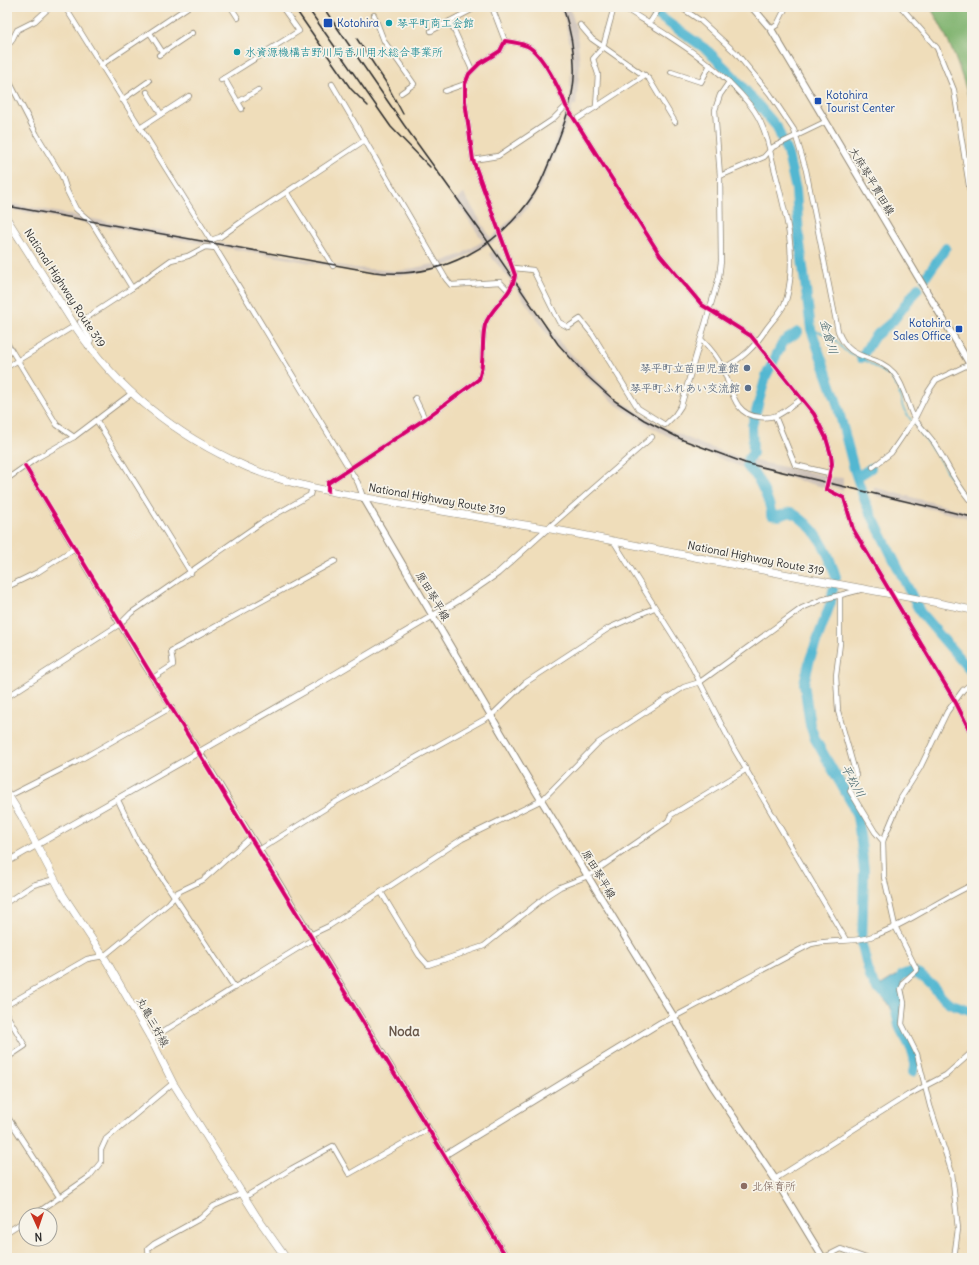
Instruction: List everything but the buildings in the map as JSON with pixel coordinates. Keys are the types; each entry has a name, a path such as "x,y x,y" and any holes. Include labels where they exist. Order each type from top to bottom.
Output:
{"main road":[{"name":"大麻琴平貫田線","path":"752,7 771,29 971,365"},
{"name":"National Highway Route 319","path":"7,219 88,346 132,393 154,412 214,451 267,475 312,487 363,497 547,529 861,589 891,593 972,610"},
{"name":"原田琴平線","path":"363,497 542,800 674,1017 712,1085 775,1179 823,1258"},
{"name":"丸亀三好線","path":"8,794 54,879 104,956 151,1039 173,1083 286,1258"}],"street":[{"path":"7,43 11,42 17,30 35,21 50,7"},
{"path":"65,7 216,248 350,469 358,483 363,497"},
{"path":"101,66 188,7"},
{"path":"231,7 238,18"},
{"path":"242,109 223,79 299,30 282,7"},
{"path":"431,31 477,7"},
{"path":"492,7 506,41"},
{"path":"596,107 598,74 593,59 603,47 614,7"},
{"path":"623,7 710,65 730,82 751,106 772,148 771,158 790,232 790,274 785,303 757,343 746,355 723,368"},
{"path":"649,24 660,7"},
{"path":"680,7 701,21 736,53 770,94 794,130 794,137 806,170 838,331 842,343 854,353 887,366 895,374 915,418 935,444 956,484 969,499 972,497"},
{"path":"771,29 777,25 786,7"},
{"path":"901,7 937,48 954,90 972,205"},
{"path":"374,15 384,41 414,84 401,93"},
{"path":"450,21 472,70"},
{"path":"580,25 603,47 649,79 675,122"},
{"path":"150,33 161,54 192,33"},
{"path":"328,490 328,483 425,419 479,379 482,371 486,324 514,284 514,268 473,160 465,108 466,84 472,70 500,51 506,41"},
{"path":"506,41 521,43 533,51 554,81 566,106 660,255 702,305 751,336 814,414 826,438 832,455 832,464 828,476 795,465 775,416"},
{"path":"671,72 701,82 710,65"},
{"path":"576,120 645,75"},
{"path":"7,77 37,135 62,176 76,208 92,223 132,288"},
{"path":"122,100 149,81"},
{"path":"514,268 533,270 559,322 568,327 580,319 593,335 638,408 665,425 676,415 681,406 702,340 719,277 721,261 720,176 715,110 720,95 730,82"},
{"path":"332,84 446,279 451,285 500,282 508,291"},
{"path":"445,91 450,88 466,84"},
{"path":"238,102 258,90"},
{"path":"146,92 161,114"},
{"path":"140,128 189,96"},
{"path":"473,160 498,156 552,120 566,106"},
{"path":"720,176 764,157 772,148 825,122"},
{"path":"211,240 220,237 365,140"},
{"path":"287,193 334,266"},
{"path":"88,346 91,340 80,322 171,260 188,256 205,247 216,248"},
{"path":"7,367 71,328"},
{"path":"702,340 714,352 723,368 729,390 742,411 748,415 758,417 775,416 801,399"},
{"path":"7,343 19,360 57,425 74,437"},
{"path":"873,467 891,453 915,418 936,380 971,365"},
{"path":"7,479 25,466 74,437 132,393"},
{"path":"415,398 425,419"},
{"path":"97,421 191,572"},
{"path":"7,862 36,844 330,677 456,602 498,573 652,437"},
{"path":"25,466 507,1258"},
{"path":"827,484 826,489 844,498 854,529 956,703 972,735"},
{"path":"7,697 120,624 130,612 191,572 262,522 310,495 312,487"},
{"path":"614,542 654,608 689,661 747,769 846,940"},
{"path":"7,587 38,572 74,548"},
{"path":"153,678 173,665 171,651 335,561"},
{"path":"151,1039 235,988 462,839 542,800 598,743 684,688 700,682 802,608 821,600 861,589"},
{"path":"840,595 840,643 836,676 838,711 856,775 850,791 875,832 884,841"},
{"path":"259,850 334,803 492,715 525,683 585,643 609,628 654,608"},
{"path":"954,1258 958,1229 952,1173 925,1088 917,1054 902,1024 904,1003 901,989 905,981 917,970 895,926 884,877 884,841 901,798 920,768 947,712 956,703 963,690 972,683"},
{"path":"8,794 76,762 172,708"},
{"path":"381,892 419,955 428,964 484,946 549,894 560,887 588,876 668,821 671,815 747,769"},
{"path":"117,798 137,840 235,988"},
{"path":"7,1005 87,959 104,956 169,903 178,892 203,880 251,837"},
{"path":"7,902 33,885 54,879"},
{"path":"445,1155 660,1023 811,944 822,941 870,937 895,926 972,885"},
{"path":"7,1016 25,1046 7,1058"},
{"path":"775,1179 908,1095 925,1088 946,1075 972,1052"},
{"path":"46,1207 89,1177 101,1162 101,1150 106,1139 173,1083"},
{"path":"7,1116 60,1198"},
{"path":"150,1258 148,1249 154,1244 201,1218 214,1206 244,1195 333,1146 349,1174 428,1129"},
{"path":"7,1232 18,1225"},
{"path":"823,1258 841,1249 866,1258"}],"shaded area":[{"path":"560,7 570,7 577,32 580,65 576,105 573,105 547,173 525,211 493,242 452,264 414,274 374,274 7,209 7,203 354,268 399,271 438,263 460,255 483,241 455,200 464,194 491,238 521,209 533,192 543,171 568,108 570,96 571,50 564,17"},
{"path":"496,248 513,275 512,282 489,254"},
{"path":"519,285 560,343 617,399 664,427 703,445 745,459 744,468 681,443 644,423 614,403 585,377 556,346 516,289"},
{"path":"750,460 825,475 825,478 843,478 843,491 827,484 823,487 749,467"},
{"path":"873,487 972,513 972,519 876,496"}],"green space":[{"path":"930,7 972,7 972,110 955,57"}],"water":[{"path":"913,969 902,982 903,1008 899,1024 897,1024 890,1006 875,989 894,977"}],"waterway":[{"name":"金倉川","path":"646,7 707,50 734,77 777,127 788,155 796,190 799,236 811,329 836,400 854,469 866,504 920,612 972,673"},
{"path":"925,278 946,248"},
{"path":"861,358 874,337 893,321 918,288"},
{"path":"811,329 834,338 844,350 861,358 890,376 898,389 903,408 911,420"},
{"name":"平松川","path":"798,332 783,342 766,376 752,426 753,453 748,459 747,466 756,476 763,489 770,506 771,515 779,516 791,512 807,524 825,548 836,577"},
{"path":"914,423 956,487 972,506"},
{"path":"857,477 871,468"},
{"name":"平松川","path":"833,590 831,602 810,659 804,683 810,725 815,739 851,802 857,817 864,871 862,945 870,977 878,989 888,996"},
{"name":"平松川","path":"902,975 909,973 922,977 928,981 948,1002 972,1011"},
{"name":"平松川","path":"896,1011 899,1026 913,1054 913,1072"},
{"path":"842,1258 853,1258"}],"railway":[{"path":"294,7 351,89 368,106"},
{"path":"307,7 391,127 430,167"},
{"path":"323,7 558,344 586,375 615,401 644,420 683,440 745,463 972,517"},
{"path":"7,206 374,272 398,273 422,271 444,265 485,245 503,230 534,194 542,179 567,115 574,81 573,47 563,7"},
{"path":"357,39 385,81 403,114"}],"cycle path":[{"path":"328,491 328,483 425,419 479,379 482,366 485,325 510,289 515,275 473,160 465,101 465,84 469,74 479,64 500,51 505,41 527,46 539,56 555,82 566,106 660,255 702,305 751,336 814,414 826,438 831,455 832,464 826,489 844,498 853,529 956,703 972,735"},
{"path":"25,466 507,1258"}],"place":[{"name":"Kotohira","path":"328,23"},
{"name":"琴平町商工会館","path":"389,23"},
{"name":"水資源機構吉野川局香川用水総合事業所","path":"237,52"},
{"name":"Kotohira Tourist Center","path":"818,101"},
{"name":"Kotohira Sales Office","path":"959,329"},
{"name":"琴平町立苗田児童館","path":"747,368"},
{"name":"琴平町ふれあい交流館","path":"748,388"},
{"name":"北保育所","path":"744,1186"}],"district":[{"name":"Noda","path":"404,1031"}]}
